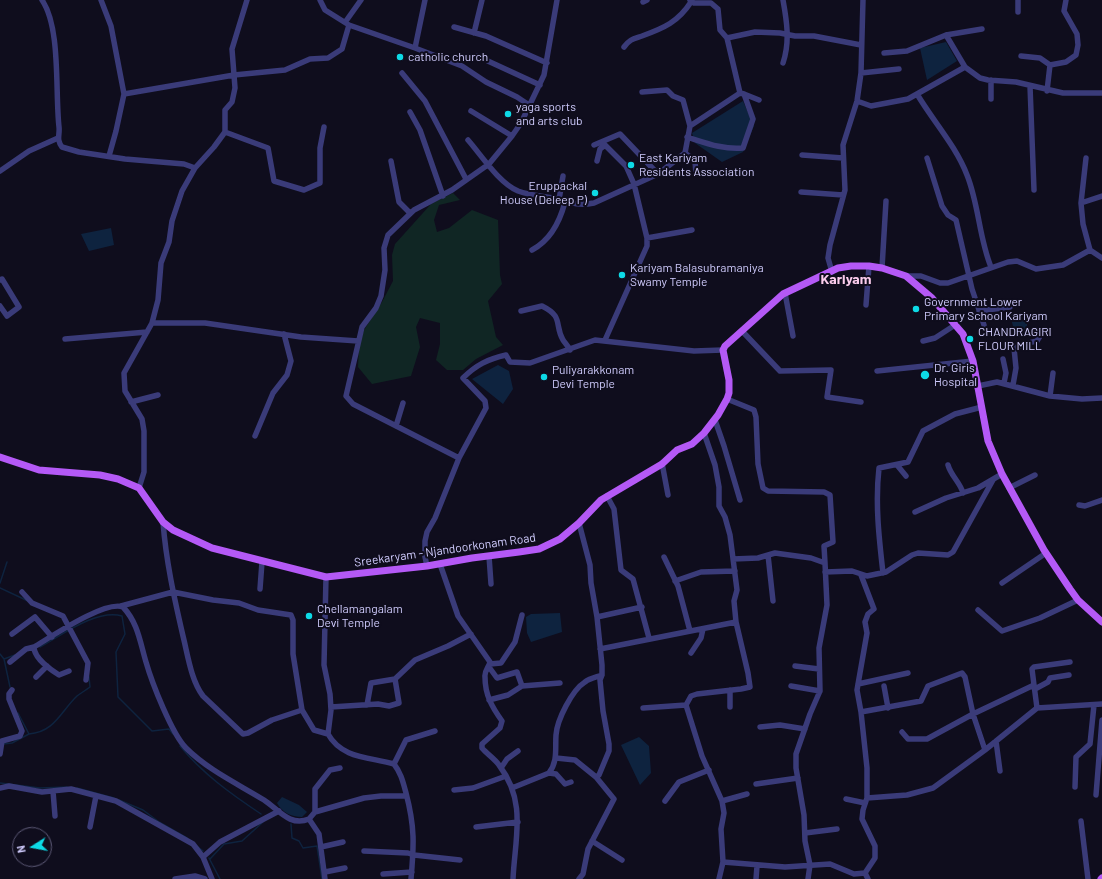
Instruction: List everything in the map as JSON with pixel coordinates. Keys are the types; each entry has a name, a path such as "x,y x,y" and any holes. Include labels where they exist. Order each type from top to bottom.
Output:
{"main road":[{"path":"722,350 729,342 785,293 832,272 851,266 869,266 882,268 906,276 932,298 962,334 973,361 988,441 1002,474 1046,554 1078,600 1102,622"},
{"name":"Sreekaryam - Njandoorkonam Road","path":"139,488 163,522 173,530 212,548 262,562 326,577 427,566 539,550 560,540 601,500 662,463 677,450 692,444 704,433 727,399 729,380 722,350"},
{"path":"0,457 39,470 100,475 118,479 139,488"}],"street":[{"path":"42,0 47,7 54,28 57,113 59,129 58,142 66,148 109,156 184,164 195,168"},
{"path":"101,0 111,26 124,94 109,156"},
{"path":"139,488 144,472 144,431 142,420 125,392 124,373 152,323 158,300 161,263 168,242 172,221 186,183 195,168 214,147 224,132 225,110 234,96 232,49 247,0"},
{"path":"320,0 325,10 347,23 462,66 486,82 517,97 529,105"},
{"path":"124,94 234,75 285,70 310,59 328,58 342,50 347,23 361,0"},
{"path":"415,48 425,0"},
{"path":"474,33 482,0"},
{"path":"460,458 352,404 346,396 362,327 376,308 381,296 386,270 384,248 388,235 410,214 443,196 489,164 512,136 540,85 547,63 557,0"},
{"path":"783,0 788,34 787,53 783,63"},
{"path":"832,272 828,258 830,245 845,190 843,145 857,101 861,73 863,0"},
{"path":"1018,0 1018,12"},
{"path":"1021,56 1040,58 1050,65 1066,62 1076,55 1078,45 1077,34 1064,11 1066,0"},
{"path":"624,47 629,40 643,36 678,19 690,1 711,1 718,9 720,30 727,38 742,94 753,119 745,148 730,149 687,137"},
{"path":"454,27 486,36 547,63"},
{"path":"884,53 907,51 946,35 982,29"},
{"path":"727,38 755,32 814,36 861,45"},
{"path":"946,35 965,67 980,78 1063,93 1102,93"},
{"path":"477,56 540,85"},
{"path":"1047,91 1050,65"},
{"path":"857,101 863,104 877,105 908,99 965,67"},
{"path":"861,73 899,69"},
{"path":"402,73 425,101 466,180"},
{"path":"991,80 991,99"},
{"path":"1030,86 1034,190"},
{"path":"468,140 504,182 518,191 579,205 594,203 658,174 685,153 690,126 683,100 673,96 667,90 642,92"},
{"path":"742,94 759,100"},
{"path":"690,126 742,94"},
{"path":"917,94 955,152 966,173 973,192 986,255 991,267"},
{"path":"471,111 512,136"},
{"path":"410,112 420,130 443,196"},
{"path":"224,132 268,148 274,181 304,190 320,183 320,148 324,127"},
{"path":"594,146 620,134 658,174"},
{"path":"0,171 29,151 58,138"},
{"path":"597,162 600,149 605,145 626,166 634,184 647,238 647,246 605,340"},
{"path":"685,153 695,161 696,174"},
{"path":"802,155 843,158"},
{"path":"927,158 942,206 948,215 956,220 969,277 984,325"},
{"path":"1086,158 1080,202 1083,224 1090,250 1102,258"},
{"path":"391,161 399,202 410,214"},
{"path":"559,200 563,176"},
{"path":"801,192 843,195"},
{"path":"1080,202 1102,196"},
{"path":"882,268 886,201"},
{"path":"532,250 540,246 554,229 561,216 565,202"},
{"path":"647,238 692,230"},
{"path":"906,276 921,276 944,284 969,277 991,267 1017,261 1036,269 1063,265 1090,250"},
{"path":"866,305 869,266"},
{"path":"0,280 2,279 19,307 7,316 0,306"},
{"path":"785,293 793,336"},
{"path":"521,312 542,306 552,311 559,321 563,340 570,350"},
{"path":"979,311 1010,307"},
{"path":"152,323 205,323 358,342"},
{"path":"923,341 935,338 955,326"},
{"path":"1013,385 1016,368 1014,348 1024,346 1029,342 1037,341 1040,336 1038,330"},
{"path":"742,331 780,370 831,370 827,397 861,402"},
{"path":"65,338 147,332"},
{"path":"255,436 273,393 287,375 291,361 284,334"},
{"path":"427,566 425,557 425,541 427,532 435,518 460,458 486,408 485,401 464,378 471,371 490,359 506,355 510,362 530,363 570,350 586,342 605,340 694,351 722,350"},
{"path":"1003,359 1006,373 1004,383"},
{"path":"877,371 973,361"},
{"path":"1050,396 1053,373"},
{"path":"978,386 997,382 1050,396 1082,399 1102,398"},
{"path":"131,402 158,395"},
{"path":"727,399 752,408 755,412 758,464 763,488 768,490 824,492 830,495 833,542 824,546 827,605 820,638 820,691 796,754 796,768 804,815 810,865 808,879"},
{"path":"396,426 403,403"},
{"path":"883,573 877,487 879,468 908,462 924,432 955,414 982,407"},
{"path":"714,420 724,446 740,500"},
{"path":"704,433 715,465 719,487 719,506 726,517 737,590 734,601 736,622 750,687 697,694 690,696 686,705 709,770 722,801 724,813 721,829 723,862 719,879"},
{"path":"662,463 668,495"},
{"path":"897,465 906,476"},
{"path":"948,465 951,476 960,483 963,493"},
{"path":"915,512 993,480 1002,474"},
{"path":"1009,488 1035,475"},
{"path":"825,572 852,571 867,576 883,573 912,555 948,555 953,552 993,480"},
{"path":"607,496 614,508 622,570 633,579 642,607 649,638"},
{"path":"1079,505 1085,506 1102,500"},
{"path":"163,522 166,561 189,660 198,690 241,733 248,733 272,720 302,710"},
{"path":"579,523 590,565 600,648 602,711 609,744 607,756 599,775 596,777"},
{"path":"733,559 775,553 793,554 824,564"},
{"path":"1002,583 1046,554"},
{"path":"768,555 773,601"},
{"path":"489,556 491,584"},
{"path":"664,557 676,581 690,631"},
{"path":"260,589 262,562"},
{"path":"440,564 458,616 471,634 497,678 517,672 522,686"},
{"path":"676,581 701,572 735,571"},
{"path":"723,862 757,866 799,867 830,864 854,874 866,876 875,858 875,846 862,819 866,801 867,768 858,695 858,684 867,633 865,622 868,614 874,609 861,575"},
{"path":"326,577 324,665 331,707 328,734"},
{"path":"22,592 32,603 63,616 88,663 86,680"},
{"path":"10,662 26,649 34,647 69,626 106,608 121,606 173,592 213,600 239,603 258,610 291,615 293,620 296,672 302,710 314,730 328,734 337,746 350,754 394,764 401,775 412,813 414,855 411,879"},
{"path":"978,610 1002,631 1040,618 1078,600"},
{"path":"121,606 136,625 153,682 172,727 180,741 186,748 224,777 267,802 292,821 300,822 309,819 315,812 364,798 406,796"},
{"path":"597,617 642,607"},
{"path":"490,665 501,663 515,642 522,615"},
{"path":"12,634 34,617 52,637"},
{"path":"600,648 736,622"},
{"path":"691,652 701,638 703,629"},
{"path":"367,705 371,683 395,679 415,660 471,634"},
{"path":"34,647 34,651 47,666 59,675 69,671"},
{"path":"1037,708 1032,669 1034,666 1070,662"},
{"path":"490,665 484,677 489,700 502,721 500,728 482,744 482,748 501,768 512,788 517,802 518,822 513,879"},
{"path":"36,677 47,666"},
{"path":"795,666 819,669"},
{"path":"858,684 908,673"},
{"path":"861,712 921,701 928,686 962,673 965,677 973,714 985,750"},
{"path":"512,788 549,773 554,767 556,758 557,724 576,689 586,681 602,675"},
{"path":"902,732 908,739 927,739 973,714 1048,682 1050,678 1069,675"},
{"path":"331,707 378,704 389,706 399,703 395,679"},
{"path":"489,700 508,695 522,686 560,683"},
{"path":"791,686 820,691"},
{"path":"884,686 888,708"},
{"path":"0,754 1,740 20,736 22,733 9,699 9,694 12,690"},
{"path":"730,690 730,707"},
{"path":"846,799 866,801 907,795 933,788 985,750 1037,708 1102,704"},
{"path":"644,708 686,705"},
{"path":"1075,787 1076,757 1090,744 1094,705"},
{"path":"1096,795 1102,720"},
{"path":"760,727 780,726 805,728"},
{"path":"394,764 406,740 435,731"},
{"path":"996,741 1000,771"},
{"path":"501,768 507,759 518,751"},
{"path":"556,758 575,760 596,777 614,799 588,849 583,874 579,879"},
{"path":"315,812 315,790 330,770 340,768"},
{"path":"665,801 679,782 709,770"},
{"path":"549,773 556,774 564,784 571,782"},
{"path":"454,790 473,788 506,776"},
{"path":"756,784 798,778"},
{"path":"0,788 9,786 42,792 71,789 81,790 96,796 116,801 193,844 203,857 212,879"},
{"path":"53,791 55,816"},
{"path":"722,801 747,794"},
{"path":"90,827 96,796"},
{"path":"203,857 220,842 279,811"},
{"path":"309,819 319,834 325,879"},
{"path":"1081,821 1088,879"},
{"path":"476,828 518,822"},
{"path":"805,833 837,828"},
{"path":"592,841 622,860"},
{"path":"321,847 343,842"},
{"path":"364,851 408,852 414,855 460,860"},
{"path":"756,879 757,866"},
{"path":"325,872 345,868"},
{"path":"383,874 412,872"},
{"path":"175,879 195,876 205,879"}],"green space":[{"path":"453,193 460,200 439,205 434,220 437,232 449,228 472,210 498,220 500,275 502,284 488,301 496,337 503,345 476,359 463,370 447,370 436,360 440,344 440,323 420,318 416,327 420,347 411,376 372,384 358,367 359,344 364,330 382,302 393,281 392,255 395,244 431,204"}],"water":[{"path":"946,42 957,61 927,80 920,48"},
{"path":"743,101 754,126 743,152 722,162 695,143 692,133"},
{"path":"111,228 114,245 89,251 81,234"},
{"path":"1010,315 1027,316 1027,336 1016,337"},
{"path":"498,365 509,371 513,389 503,404 472,379"},
{"path":"560,613 562,632 531,642 527,633 526,617 531,614"},
{"path":"639,737 649,746 651,773 640,785 621,745"},
{"path":"282,797 299,805 307,812 302,817 287,813 281,809 277,803"}],"waterway":[{"path":"0,583 7,562"},
{"path":"0,588 28,601"},
{"path":"40,647 80,624 90,620 101,616 122,616 125,634 116,652 118,697 152,731 169,729 173,734"},
{"path":"0,654 4,659 10,687"},
{"path":"4,659 15,655"},
{"path":"29,734 45,729 57,720 71,702 90,687 89,677"},
{"path":"3,744 12,743 29,734 18,713"},
{"path":"180,746 198,766 218,783 261,814"},
{"path":"0,783 40,788 67,787"},
{"path":"77,788 114,798"},
{"path":"119,800 143,810 159,822 187,838"},
{"path":"210,859 224,844 242,841 263,822"},
{"path":"291,824 292,838 299,841 303,848 317,846 322,879"},
{"path":"198,847 203,851"},
{"path":"209,858 220,879"}],"place":[{"name":"catholic church","path":"400,57"},
{"name":"yaga sports and arts club","path":"508,114"},
{"name":"East Kariyam Residents Association","path":"631,165"},
{"name":"Eruppackal House (Deleep P)","path":"595,193"},
{"name":"Kariyam Balasubramaniya Swamy Temple","path":"622,275"},
{"name":"Government Lower Primary School Kariyam","path":"916,309"},
{"name":"CHANDRAGIRI FLOUR MILL","path":"970,339"},
{"name":"Dr. Giris Hospital","path":"925,375"},
{"name":"Puliyarakkonam Devi Temple","path":"544,377"},
{"name":"Chellamangalam Devi Temple","path":"309,616"}],"district":[{"name":"Kariyam","path":"846,279"}]}
